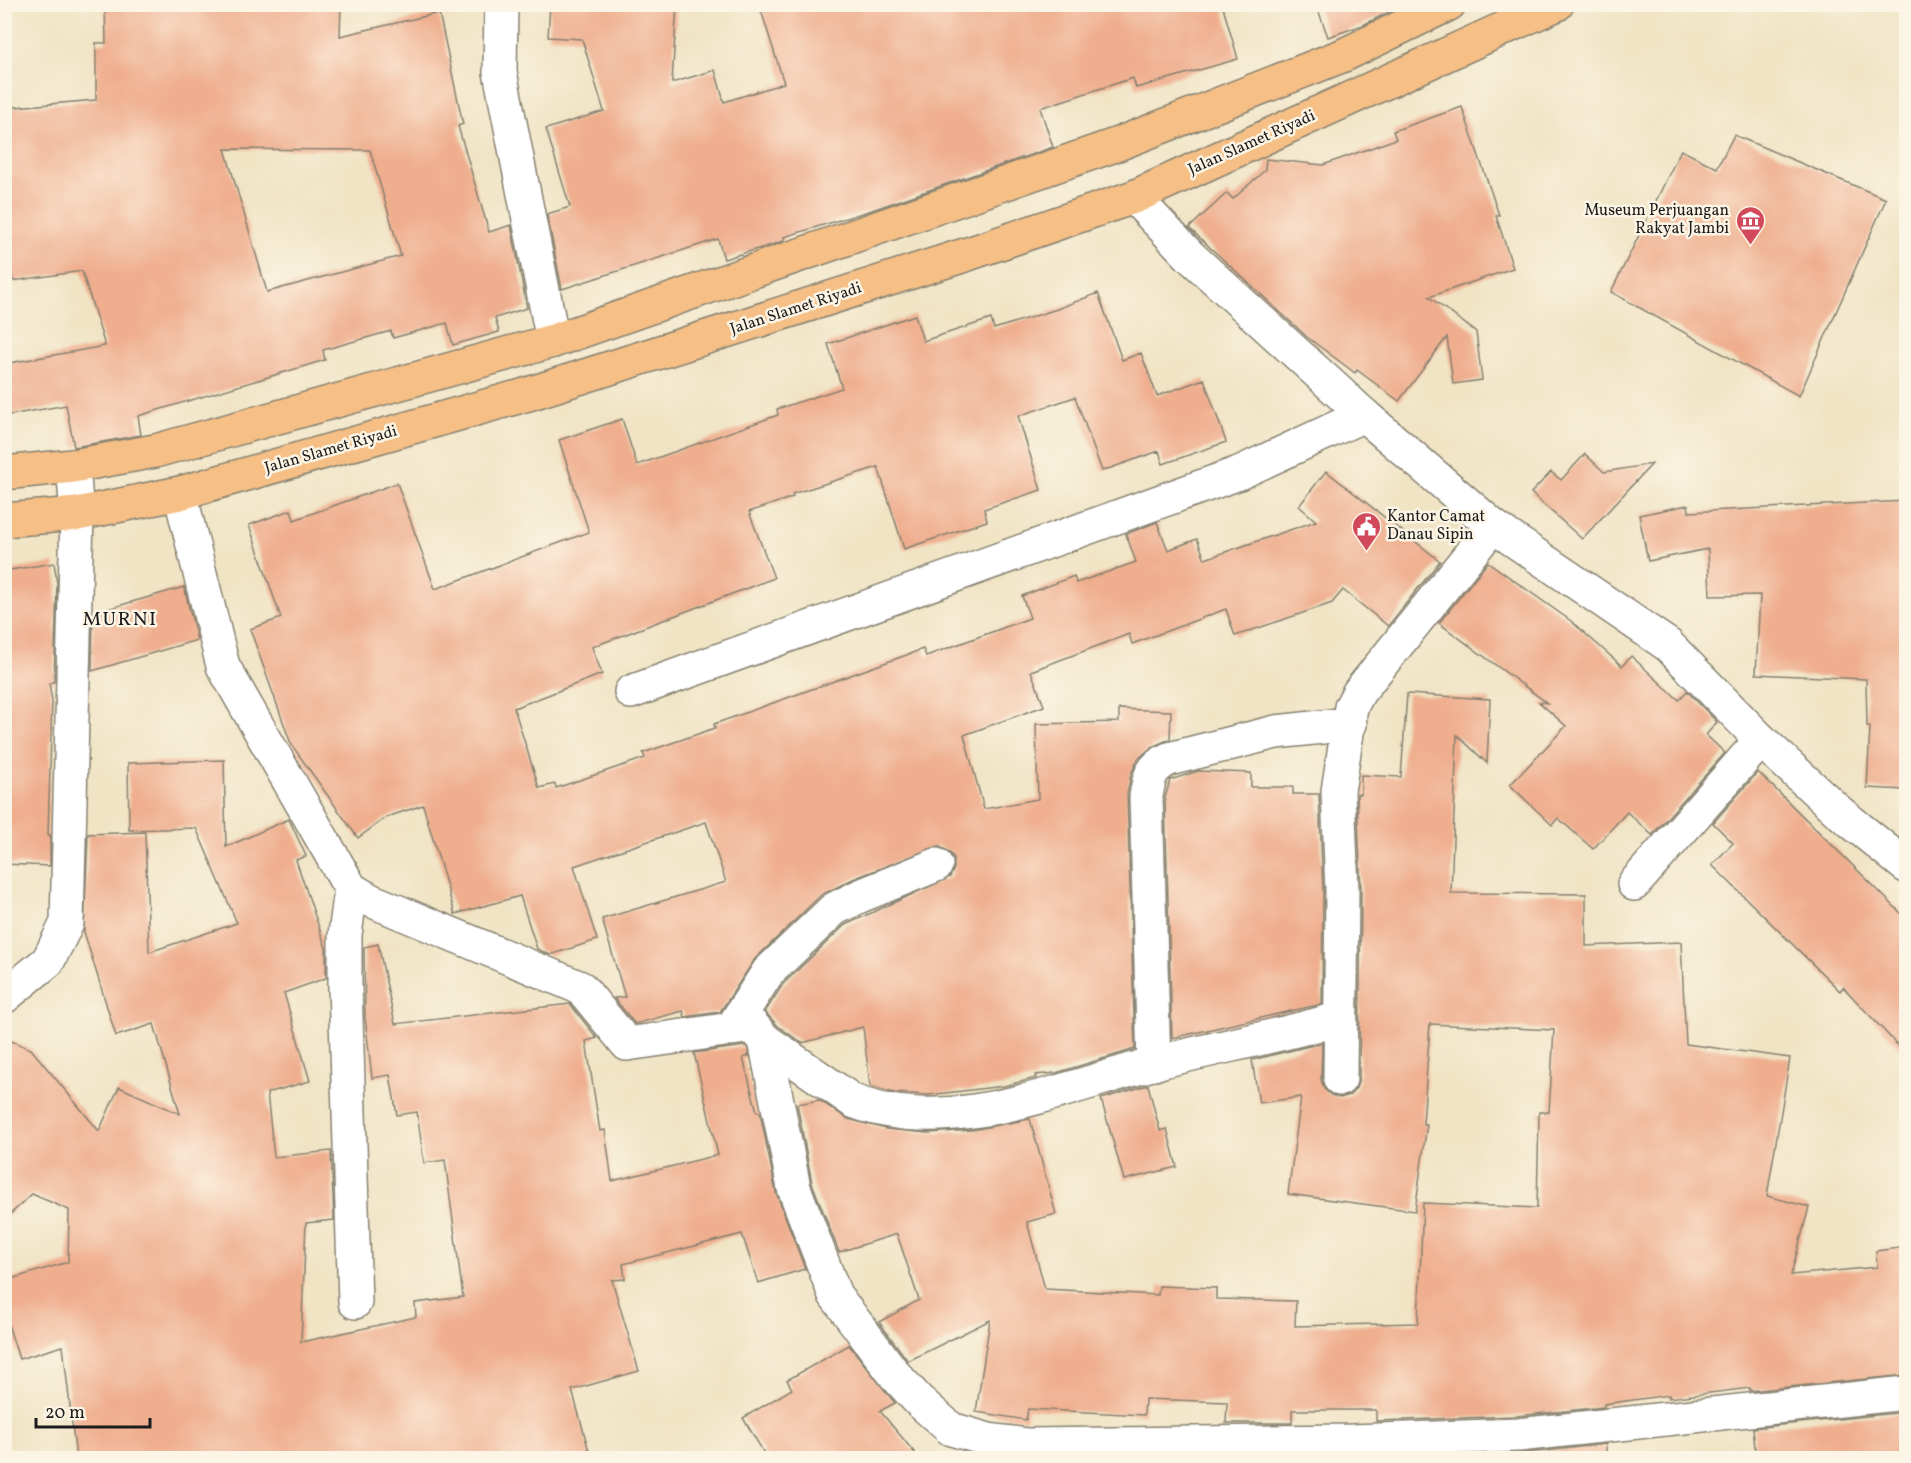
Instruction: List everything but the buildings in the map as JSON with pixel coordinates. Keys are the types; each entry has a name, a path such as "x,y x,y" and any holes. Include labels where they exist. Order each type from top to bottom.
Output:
{"main road":[{"path":"4,473 73,466 155,451 553,341 1118,144 1344,55 1449,4"},
{"name":"Jalan Slamet Riyadi","path":"4,520 77,514 180,493 525,395 968,254 1134,197 1557,4"},
{"path":"733,278 749,324"}],"street":[{"path":"492,6 500,72 553,341"},
{"path":"1134,197 1190,256 1364,415 1493,526 1668,645 1761,740 1838,811 1906,866"},
{"path":"632,692 1239,473 1364,415"},
{"path":"4,997 48,961 67,923 77,514 73,466"},
{"path":"180,493 223,666 351,889 370,900 580,988 627,1044 753,1026 765,1040 853,1101 869,1107 933,1116 980,1112 1154,1064 1244,1041 1288,1034 1340,1018"},
{"path":"1340,1078 1342,891 1338,792 1351,707 1359,692 1493,526"},
{"path":"1154,1064 1146,796 1149,774 1156,765 1169,759 1276,732 1350,724"},
{"path":"1634,884 1761,740"},
{"path":"732,1028 768,972 834,909 860,896 936,866"},
{"path":"351,889 345,935 345,986 355,1302"},
{"path":"765,1040 794,1188 835,1295 896,1375 918,1400 951,1429 989,1440 1028,1445 1363,1441 1518,1435 1906,1393"}],"place":[{"name":"Museum Perjuangan Rakyat Jambi","path":"1750,246"},
{"name":"Kantor Camat Danau Sipin","path":"1366,552"}],"district":[{"name":"MURNI","path":"120,620"}]}
